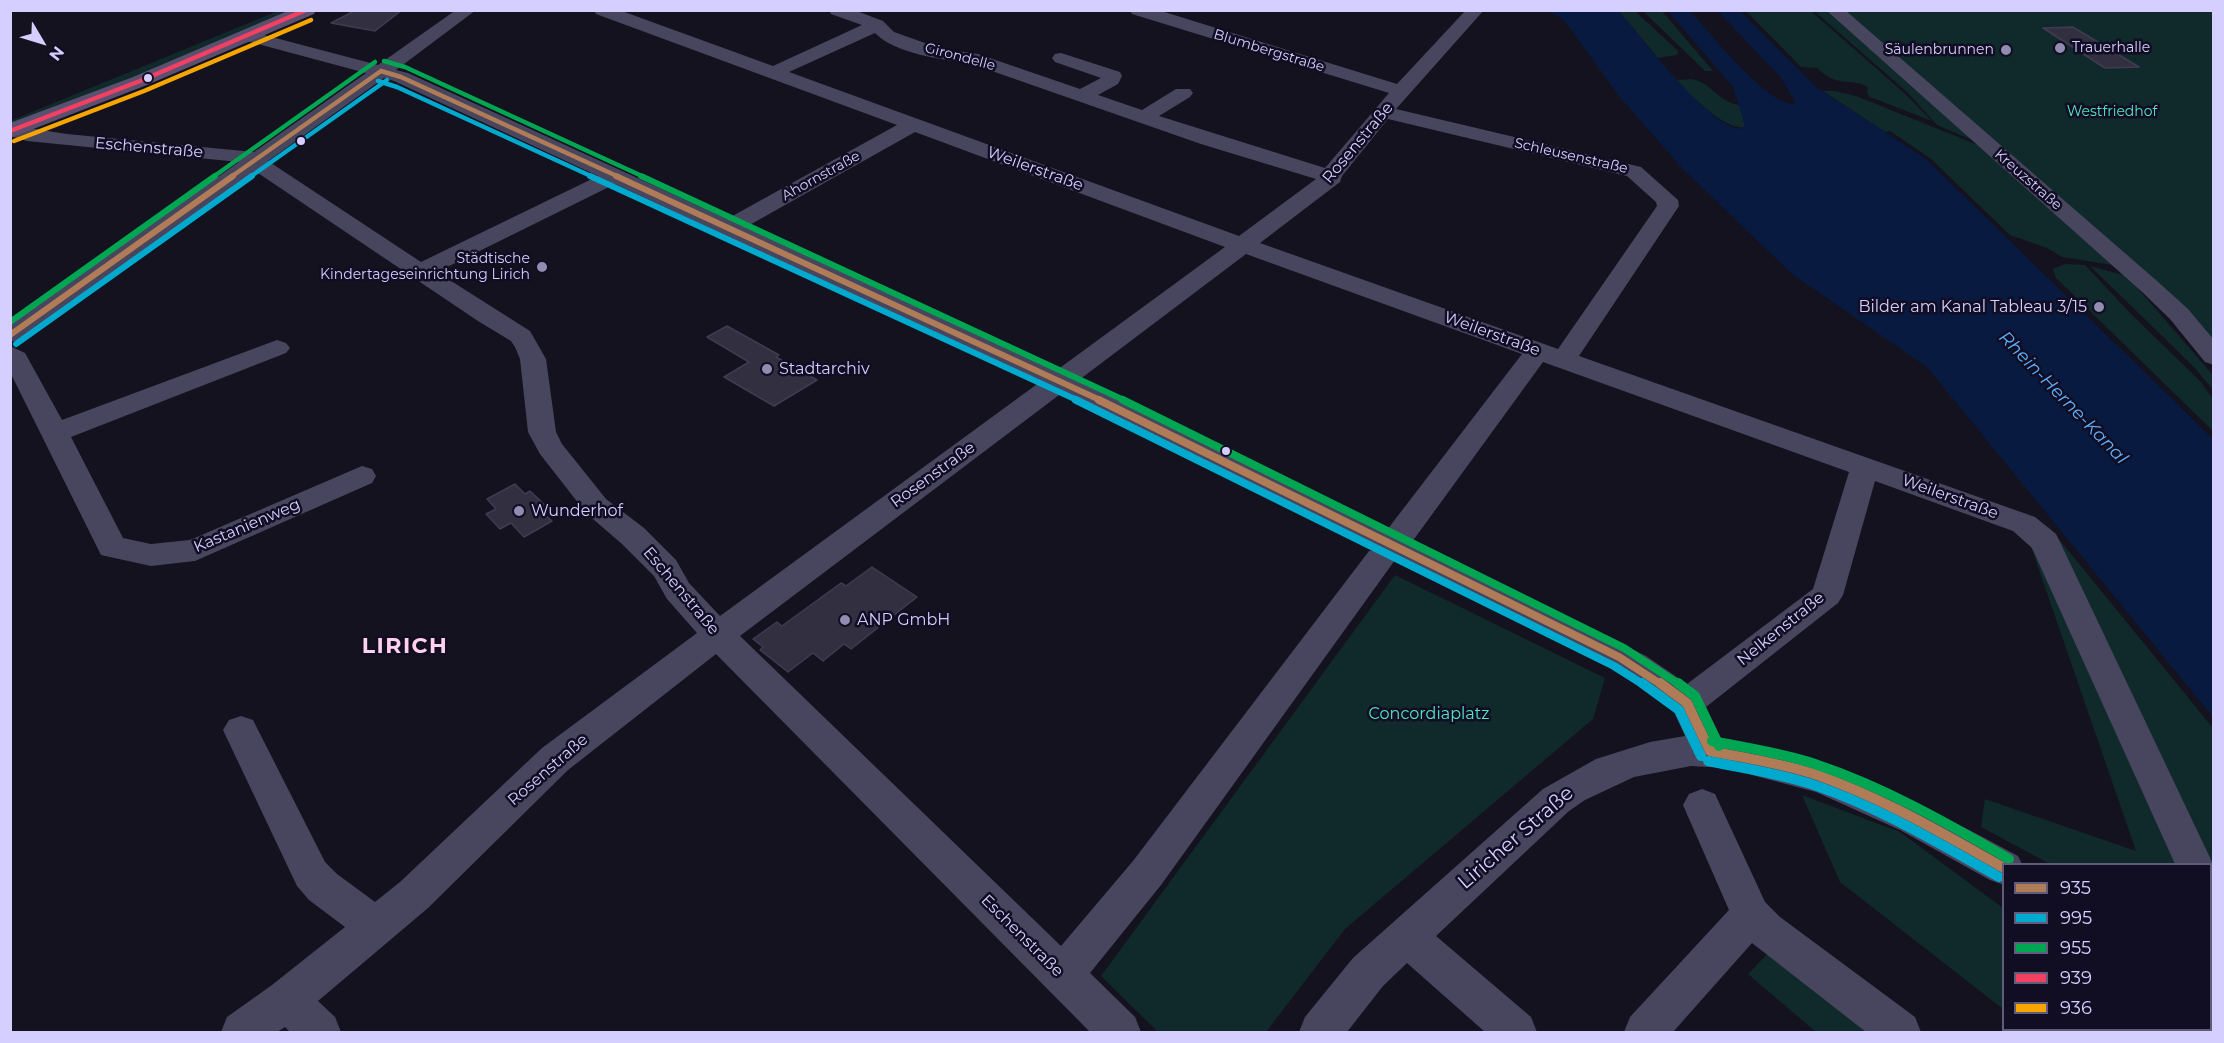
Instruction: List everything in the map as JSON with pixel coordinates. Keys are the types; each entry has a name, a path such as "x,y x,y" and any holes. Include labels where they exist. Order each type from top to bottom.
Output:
{"main road":[{"path":"12,130 249,36 307,10"}],"street":[{"path":"10,335 240,173 253,160 468,10"},
{"name":"Weilerstraße","path":"602,10 1242,245 2014,520 2040,535 2078,611 2194,863"},
{"name":"Girondelle","path":"837,10 877,25 888,36 939,54 972,58 1208,140 1332,177"},
{"name":"Rosenstraße","path":"242,1032 287,1000 414,895 555,759 1332,177 1392,101 1476,10"},
{"name":"Kreuzstraße","path":"1834,10 1903,68 2149,286 2179,315 2214,357"},
{"name":"Blumbergstraße","path":"1148,12 1392,101"},
{"path":"773,73 877,25"},
{"path":"249,36 401,77 1076,388 1386,551 1619,657 1648,674 1687,703 1710,751"},
{"path":"1061,58 1113,76 1111,80 1082,96"},
{"path":"1143,117 1183,93"},
{"name":"Schleusenstraße","path":"1392,101 1634,171 1667,200 1668,206 1551,355"},
{"name":"Ahornstraße","path":"728,228 914,124"},
{"name":"Eschenstraße","path":"12,130 27,135 246,157 521,336 533,359 542,432 550,448 596,506 633,536 665,568 678,591 718,635 1119,1032"},
{"path":"420,271 615,176"},
{"path":"55,433 277,348"},
{"name":"Kastanienweg","path":"10,354 16,358 112,547 151,555 195,550 362,476"},
{"path":"1062,976 1147,873 1386,551 1551,355"},
{"name":"Nelkenstraße","path":"1687,703 1827,595 1865,466"},
{"path":"242,730 311,874 322,887 377,927"},
{"name":"Liricher Straße","path":"1320,1032 1368,972 1574,786 1595,776 1660,754 1710,751 1796,769 1846,786 1912,816 2002,867"},
{"path":"1702,805 1751,915 1766,930 1899,1032"},
{"path":"1645,1032 1751,915"},
{"path":"1406,936 1515,1032"},
{"path":"287,1000 320,1032"}],"green space":[{"path":"278,11 294,11 11,126 10,121"},
{"path":"1619,11 1635,11 1678,51 1677,55 1658,58"},
{"path":"1643,11 1662,11 1713,71 1705,71"},
{"path":"1746,11 1811,11 1903,92 1932,121 1870,97 1867,93 1868,88 1863,85 1832,79 1817,68 1801,67"},
{"path":"1814,11 1831,11 1972,140 1937,125 1907,92"},
{"name":"Westfriedhof","path":"1838,11 2213,11 2213,345"},
{"path":"1691,79 1704,84 1726,100 1740,105 1745,127 1728,124 1718,118 1676,80"},
{"path":"1823,91 1856,96 1978,145 2113,265 2062,257 2047,248 2010,235 1931,159 1890,131 1885,132"},
{"path":"2065,264 2085,265 2130,313 2200,381 2213,399 2213,431 2056,278 2053,269"},
{"path":"2090,266 2127,276 2213,375 2213,390 2194,367"},
{"path":"2049,527 2213,728 2213,946 2212,863 2048,863 1981,827 1985,799 2136,851 2028,538"},
{"name":"Concordiaplatz","path":"1395,575 1605,678 1593,719 1345,929 1266,1032 1158,1032 1101,976"},
{"path":"1802,795 1900,832 2002,907 2002,1008 1840,882"},
{"path":"1774,947 1879,1032 1816,1032 1748,974"},
{"path":"2213,1024 2213,1032 2032,1031 2212,1031"}],"water":[{"name":"Rhein-Herne-Kanal","path":"1548,11 1619,11 1658,59 1693,96 1725,123 1739,129 1745,126 1733,87 1668,11 1690,11 1754,80 1769,93 1794,104 1782,79 1718,11 1740,11 1816,87 1926,159 2213,439 2213,717 1927,367 1792,274 1682,168 1619,96 1563,19"}],"building":[{"path":"356,10 402,10 375,31 331,23"},
{"path":"2073,27 2139,67 2105,68 2043,28"},
{"name":"Stadtarchiv","path":"727,326 779,355 776,357 817,380 774,406 724,377 749,362 707,337"},
{"name":"Wunderhof","path":"515,484 525,494 530,491 549,509 543,513 552,521 524,537 511,523 500,529 486,514 496,509 487,499"},
{"name":"ANP GmbH","path":"872,567 917,597 851,649 844,644 823,661 813,653 788,672 760,650 763,647 753,639 777,622 782,626 841,583 846,586"}],"transit line":[{"name":"939","path":"10,131 140,81 306,10"},
{"name":"936","path":"14,141 144,91 311,20"},
{"name":"955","path":"384,61 405,67 1079,378 1624,648 1654,666 1695,696 1719,746"},
{"name":"955","path":"10,322 375,62"},
{"name":"935","path":"381,71 401,77 1075,388 1619,657 1648,674 1687,703 1710,751"},
{"name":"935","path":"10,335 381,71"},
{"name":"995","path":"16,344 387,80"},
{"name":"995","path":"378,81 397,87 1070,397 1614,666 1679,710 1701,756"},
{"name":"955","path":"1712,741 1790,757 1841,773 1915,806 2009,859"},
{"name":"935","path":"1710,751 1788,767 1838,783 1911,816 2002,867"},
{"name":"995","path":"1708,761 1785,777 1836,793 1907,826 1999,877"}],"place":[{"name":"Trauerhalle","path":"2060,48"},
{"name":"Säulenbrunnen","path":"2006,50"},
{"name":"Städtische Kindertageseinrichtung Lirich","path":"542,267"},
{"name":"Bilder am Kanal Tableau 3/15","path":"2099,307"},
{"name":"Stadtarchiv","path":"767,369"},
{"name":"Wunderhof","path":"519,511"},
{"name":"ANP GmbH","path":"845,620"}],"district":[{"name":"LIRICH","path":"405,647"}]}
